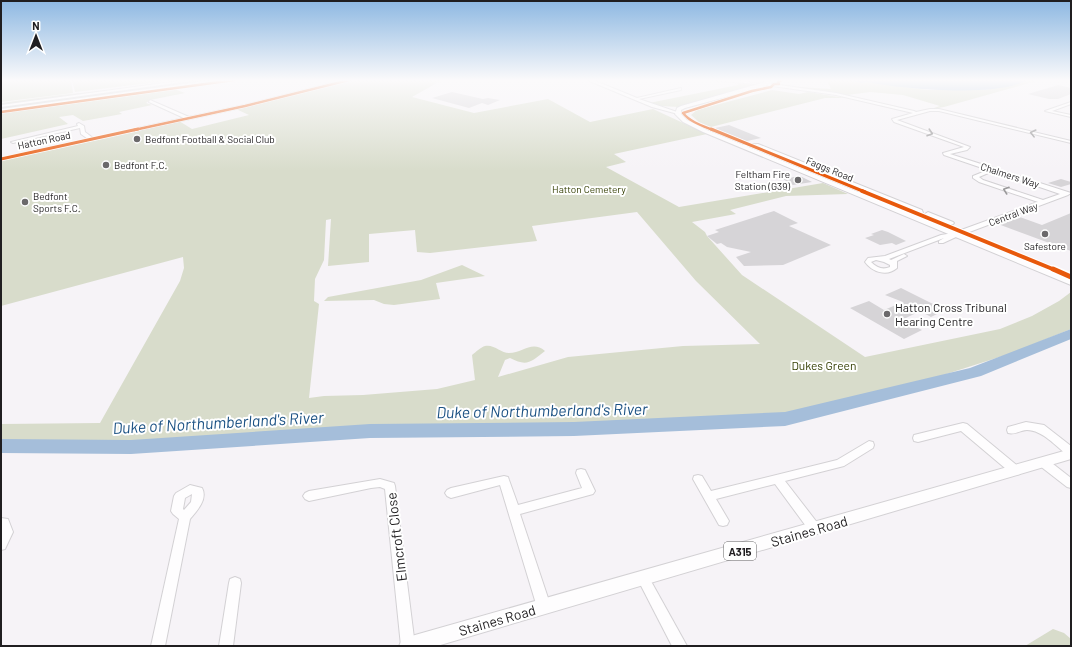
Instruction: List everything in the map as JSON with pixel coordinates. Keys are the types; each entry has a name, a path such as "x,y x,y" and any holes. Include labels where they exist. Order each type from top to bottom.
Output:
{"main road":[{"name":"Faggs Road","path":"682,110 681,117 689,123 919,214 1009,257 1071,282"},
{"name":"Faggs Road","path":"746,146 937,228 965,236 1071,277"},
{"name":"Staines Road","path":"408,646 1044,463 1071,453"}],"street":[{"path":"171,110 188,118"},
{"name":"Hatton Road","path":"1,159 225,110"},
{"path":"905,110 917,113 929,110"},
{"path":"933,110 943,111 1071,142"},
{"path":"1049,110 1047,111 1071,116"},
{"name":"Chalmers Way","path":"917,113 896,117 894,120 968,146 965,149 945,153 953,157 1069,193"},
{"path":"13,142 80,125 83,133 92,139"},
{"path":"992,170 975,177 981,181 1043,202"},
{"name":"Central Way","path":"965,236 1043,202 1069,193"},
{"path":"919,214 951,223"},
{"path":"937,228 942,231 942,239"},
{"path":"965,236 942,239 886,258 870,259 868,263 877,269 892,269 894,260 942,239 952,240 965,236"},
{"path":"880,258 893,264"},
{"path":"1012,430 1026,426 1040,428 1071,453"},
{"path":"918,438 963,427 1016,471"},
{"path":"708,496 840,464 869,445"},
{"path":"1044,463 1071,484"},
{"path":"514,511 589,491 580,473"},
{"path":"698,479 723,521"},
{"path":"777,479 815,529"},
{"path":"451,493 504,480 544,607"},
{"name":"Elmcroft Close","path":"309,496 371,484 380,483 390,486 408,646"},
{"path":"158,646 185,517"},
{"path":"1,523 4,523 7,532 1,545"},
{"path":"643,578 680,646"},
{"path":"226,646 234,583"}],"green space":[{"path":"21,110 128,110 119,112 122,114 83,121 73,115 59,117 68,124 1,139 1,113"},
{"path":"239,110 463,110 474,113 489,110 568,110 590,122 647,110 656,110 707,134 614,154 626,162 606,167 679,207 823,183 848,194 786,196 730,210 736,214 692,222 705,232 742,275 865,357 1000,329 1032,316 1059,301 1071,292 1071,329 1009,354 937,377 780,415 658,422 511,426 377,426 132,443 1,440 1,424 100,423 180,281 184,268 183,257 1,306 1,160 179,121 192,129 249,115","holes":["637,212 696,281 760,344 683,346 568,357 498,377 505,360 510,358 525,363 536,358 545,351 540,348 532,347 506,353 491,346 485,346 480,348 472,355 475,380 437,389 309,398 319,304 314,301 315,279 324,260 326,220 331,219 328,266 369,262 369,234 415,230 417,252 430,253 537,241 532,226"]},
{"path":"697,110 777,110 711,127 699,122 691,115"},
{"path":"462,265 485,276 436,283 440,299 394,305 384,304 374,300 324,301 328,297 421,280"},
{"path":"1053,629 1064,633 1071,639 1071,646 1025,646"}],"building":[{"path":"729,125 761,138 747,141 715,128"},
{"name":"Feltham Fire Station (G39)","path":"800,176 812,182 793,185 783,179"},
{"path":"1061,179 1071,182 1071,184 1061,187 1048,183"},
{"path":"774,211 798,223 789,226 831,245 783,265 744,266 736,257 751,252 727,247 721,243 717,244 707,236 719,232 715,230"},
{"name":"Safestore","path":"1071,213 1071,251 998,224 1017,216 1042,225"},
{"path":"882,230 906,241 896,245 892,243 880,245 865,238"},
{"name":"Hatton Cross Tribunal Hearing Centre","path":"901,288 945,310 931,317 920,311 902,320 922,330 904,339 850,308 869,301 884,310 903,302 885,295"}],"waterway":[{"name":"Duke of Northumberland's River","path":"1,446 131,447 370,431 574,429 785,419 975,372 1071,334"}],"cycle path":[{"path":"1,112 14,110"},
{"path":"1,159 226,110"},
{"path":"692,110 683,113 686,117 696,123 1071,277"}],"place":[{"name":"Bedfont Football & Social Club","path":"137,139"},
{"name":"Bedfont F.C.","path":"106,165"},
{"name":"Feltham Fire Station (G39)","path":"798,180"},
{"name":"Bedfont Sports F.C.","path":"25,202"},
{"name":"Safestore","path":"1045,234"},
{"name":"Hatton Cross Tribunal Hearing Centre","path":"887,314"}],"park label":[{"name":"Hatton Cemetery","path":"589,189"},
{"name":"Dukes Green","path":"824,365"}]}
